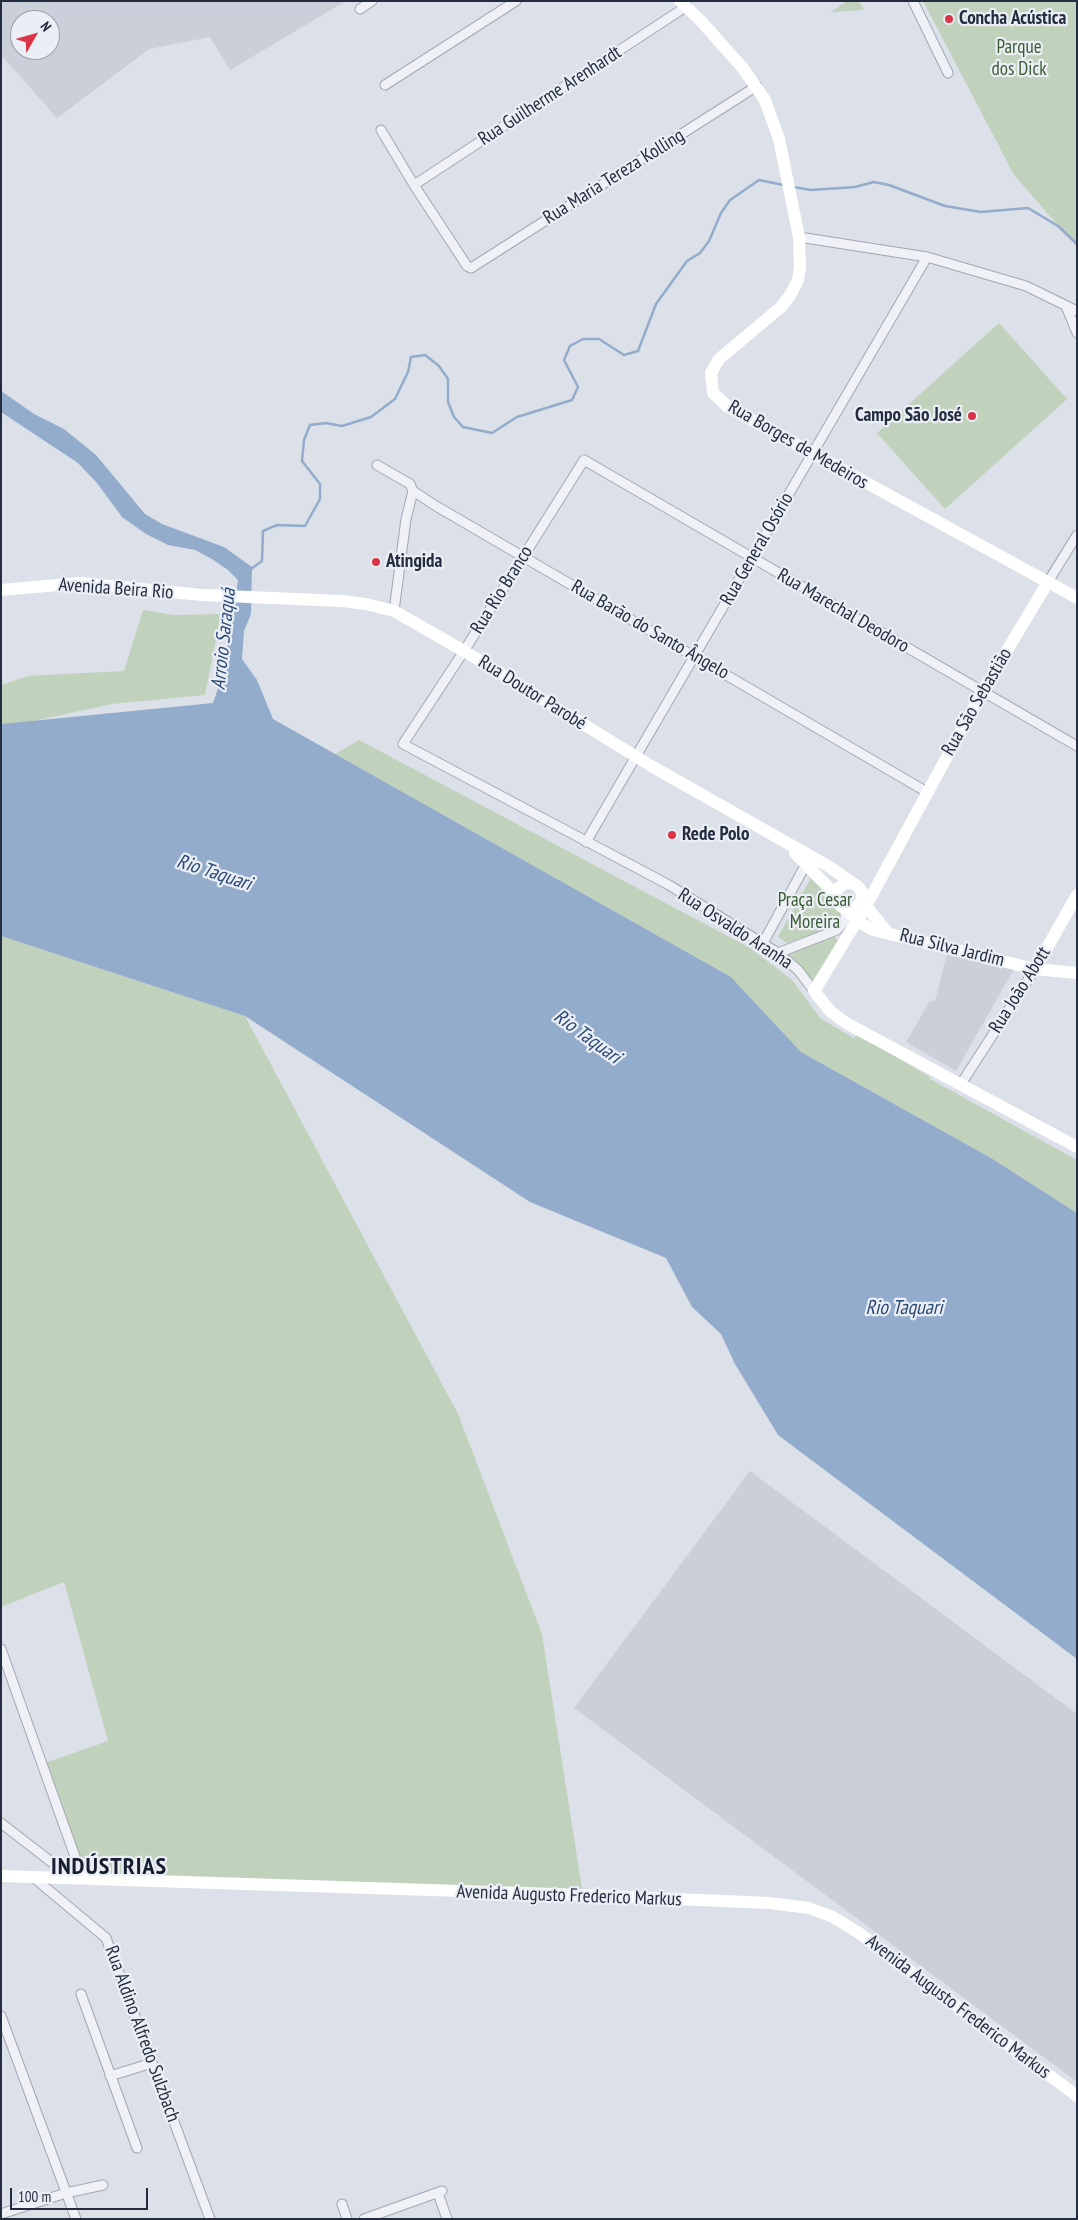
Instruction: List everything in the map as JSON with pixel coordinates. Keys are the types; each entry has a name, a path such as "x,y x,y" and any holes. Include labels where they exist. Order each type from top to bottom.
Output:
{"main road":[{"name":"Rua Borges de Medeiros","path":"683,4 720,41 756,86 764,100 779,140 799,238 800,268 798,280 792,294 781,307 719,359 711,373 713,393 728,407 1077,598"},
{"name":"Rua São Sebastião","path":"814,991 857,921 864,903 883,873 982,692 1048,582"},
{"name":"Avenida Beira Rio","path":"1,590 80,584 260,598"},
{"name":"Rua Doutor Parobé","path":"260,598 342,601 366,604 394,611 464,651 636,757 786,844 828,866 856,885"},
{"name":"Rua Doutor Parobé","path":"786,844 836,895"},
{"path":"856,885 862,893 864,903 853,909 846,909 838,903 836,895 842,885 856,885 883,873"},
{"name":"Rua João Abott","path":"1035,969 1077,895"},
{"name":"Rua Silva Jardim","path":"864,903 887,932"},
{"name":"Rua Silva Jardim","path":"846,909 857,921 873,930 1035,969 1077,973"},
{"name":"Rua Osvaldo Aranha","path":"814,991 822,1002 846,1023 1077,1147"},
{"name":"Avenida Augusto Frederico Markus","path":"1,1876 680,1899 769,1903 809,1908 833,1917 860,1933 1077,2096"}],"street":[{"path":"360,9 372,1"},
{"path":"385,85 516,1"},
{"path":"913,1 948,73"},
{"name":"Rua Guilherme Arenhardt","path":"414,186 683,4"},
{"name":"Rua Maria Tereza Kolling","path":"414,186 467,266 471,268 756,86"},
{"path":"381,130 414,186"},
{"path":"799,238 927,257 1026,286 1077,311"},
{"name":"Rua General Osório","path":"586,842 927,257"},
{"path":"1066,306 1077,333"},
{"name":"Rua Marechal Deodoro","path":"584,460 1077,746"},
{"name":"Rua Rio Branco","path":"403,744 584,460"},
{"name":"Rua Barão do Santo Ângelo","path":"377,465 410,484 413,491 522,556 927,792"},
{"path":"394,611 406,519 413,491"},
{"name":"Rua São Sebastião","path":"1048,582 1077,535"},
{"name":"Rua Osvaldo Aranha","path":"403,744 669,886 778,952 798,970 814,991"},
{"path":"763,943 806,864"},
{"path":"778,952 837,930 845,922 846,909"},
{"name":"Rua João Abott","path":"961,1084 1035,969"},
{"path":"1,1649 78,1879"},
{"path":"1,1823 78,1879"},
{"name":"Rua Aldino Alfredo Sulzbach","path":"33,1878 106,1938 210,2219"},
{"path":"81,1994 137,2148"},
{"path":"1,2016 76,2219"},
{"path":"110,2076 152,2063"},
{"path":"1,2214 66,2193 103,2186"},
{"path":"364,2219 440,2192 448,2219"},
{"path":"342,2204 347,2219"}],"shaded area":[{"path":"1,1 346,1 230,70 210,37 149,49 57,118 1,55"},
{"path":"947,953 1014,969 956,1071 906,1042 930,1001 935,1001"},
{"path":"750,1471 1077,1714 1077,2082 574,1708"}],"green space":[{"path":"847,1 859,1 864,10 831,12"},
{"name":"Parque dos Dick","path":"923,1 1077,1 1077,247 1014,175"},
{"name":"Campo São José","path":"999,323 1067,399 945,509 877,433"},
{"path":"143,610 173,615 221,614 205,695 112,704 1,728 1,685 28,676 124,671"},
{"path":"359,740 750,948 792,980 821,1019 854,1038 857,1034 930,1077 930,1079 1077,1160 1077,1213 991,1158 801,1052 731,977 335,754"},
{"name":"Praça Cesar Moreira","path":"812,876 845,916 840,925 787,943 778,937"},
{"path":"1,936 245,1016 458,1414 542,1634 583,1895 83,1879 42,1764 108,1741 64,1582 1,1607"},
{"path":"834,937 839,941 815,985 801,966 787,954"}],"water":[{"name":"Rio Taquari","path":"1,391 34,414 64,429 96,455 145,514 162,524 224,547 252,567 251,614 244,631 242,659 257,680 273,719 731,977 801,1052 991,1158 1077,1213 1077,1659 778,1435 735,1364 721,1334 692,1307 666,1258 530,1202 245,1016 1,936 1,724 213,703 222,677 238,580 212,559 195,550 168,545 146,534 122,517 97,483 78,463 1,412"}],"waterway":[{"path":"251,569 262,561 263,531 277,525 305,526 320,499 320,484 302,461 304,440 310,425 326,423 342,426 371,417 395,399 408,372 411,357 425,355 439,366 448,379 448,402 454,417 463,427 492,433 517,417 572,400 578,387 564,360 570,346 583,339 599,339 624,355 638,351 656,304 687,261 700,253 709,241 721,213 730,200 759,180 783,185"},
{"path":"794,187 811,190 855,187 874,182 889,185 945,206 981,212 1028,208 1058,226 1077,244"}],"place":[{"name":"Concha Acústica","path":"949,19"},
{"name":"Campo São José","path":"972,416"},
{"name":"Atingida","path":"376,562"},
{"name":"Rede Polo","path":"672,835"}],"district":[{"name":"INDÚSTRIAS","path":"109,1867"}],"water label":[{"name":"Arroio Saraquá","path":"224,639"}]}
